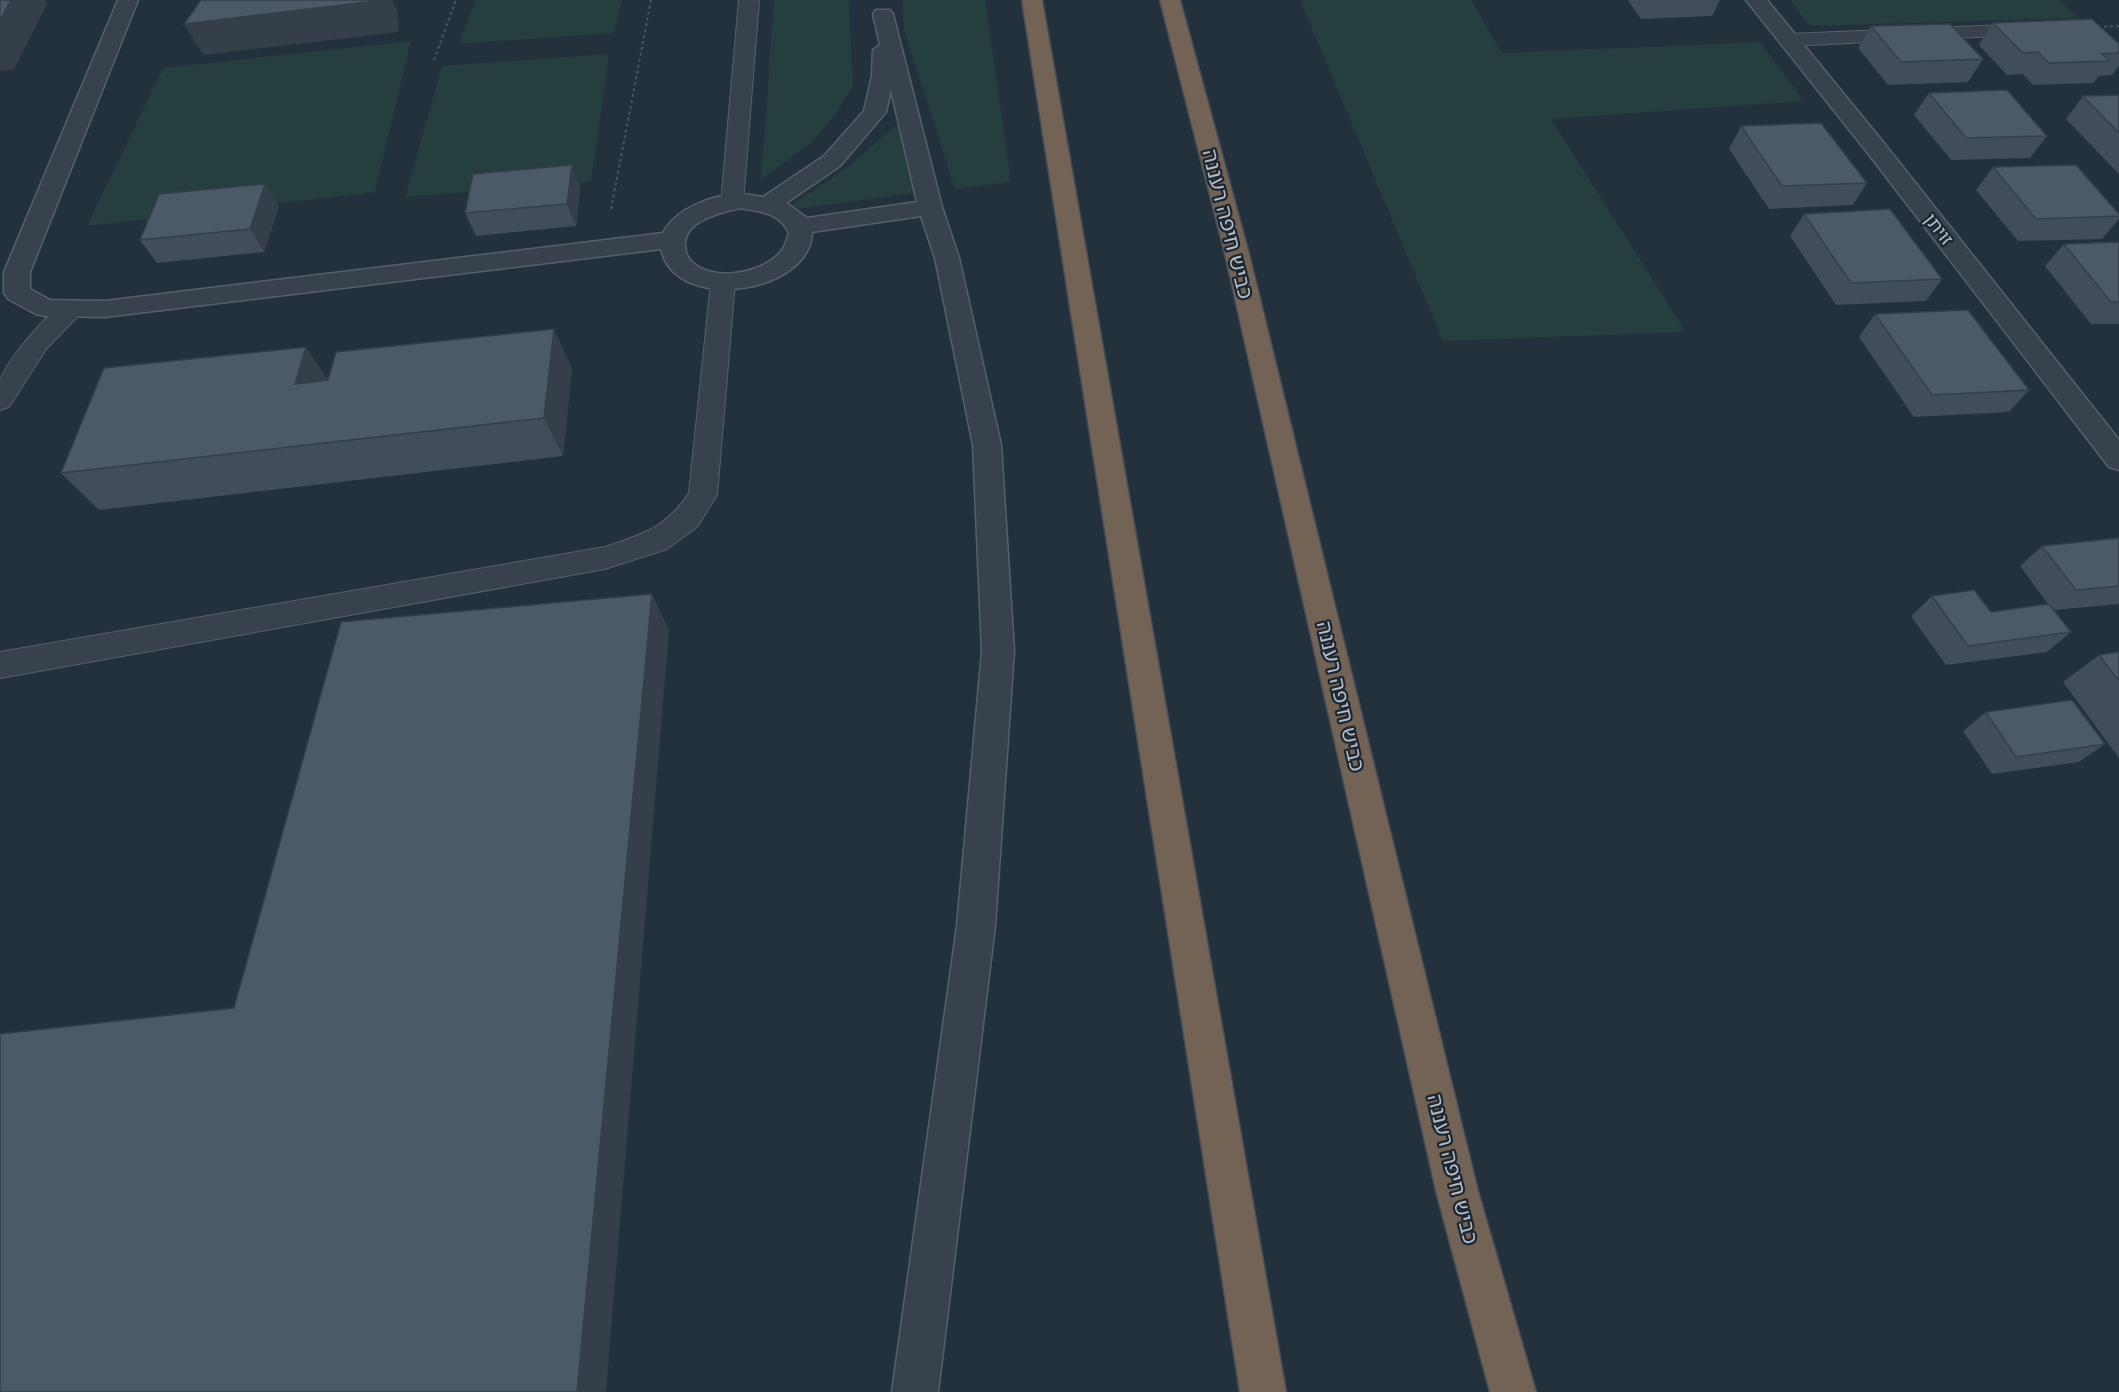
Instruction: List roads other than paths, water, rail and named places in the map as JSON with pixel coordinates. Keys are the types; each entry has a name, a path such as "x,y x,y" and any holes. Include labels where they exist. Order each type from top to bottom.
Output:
{"highway":[{"path":"1032,0 1263,1392"},
{"name":"כביש חיפה רעננה","path":"1170,0 1237,254 1457,1191 1513,1392"}],"street":[{"path":"128,0 17,272 17,293 45,308 105,309 673,240"},
{"name":"זויתן","path":"1756,0 1875,147 2119,460"},
{"path":"770,204 832,161 875,112 883,76 883,7"},
{"path":"883,7 930,207 947,258 987,445 998,651 976,926 915,1392"},
{"path":"740,201 770,204 792,215 800,226 802,239 796,252 784,264 767,274 746,280 723,282 702,278 686,271 675,260 671,247 674,234 684,222 700,212 740,201"},
{"path":"800,226 930,207"}],"lane":[{"path":"732,202 748,0"},
{"path":"1788,40 2076,28"},
{"path":"0,665 605,558 657,541 687,519 703,495 723,282"},
{"path":"0,401 37,343 70,309"}]}
